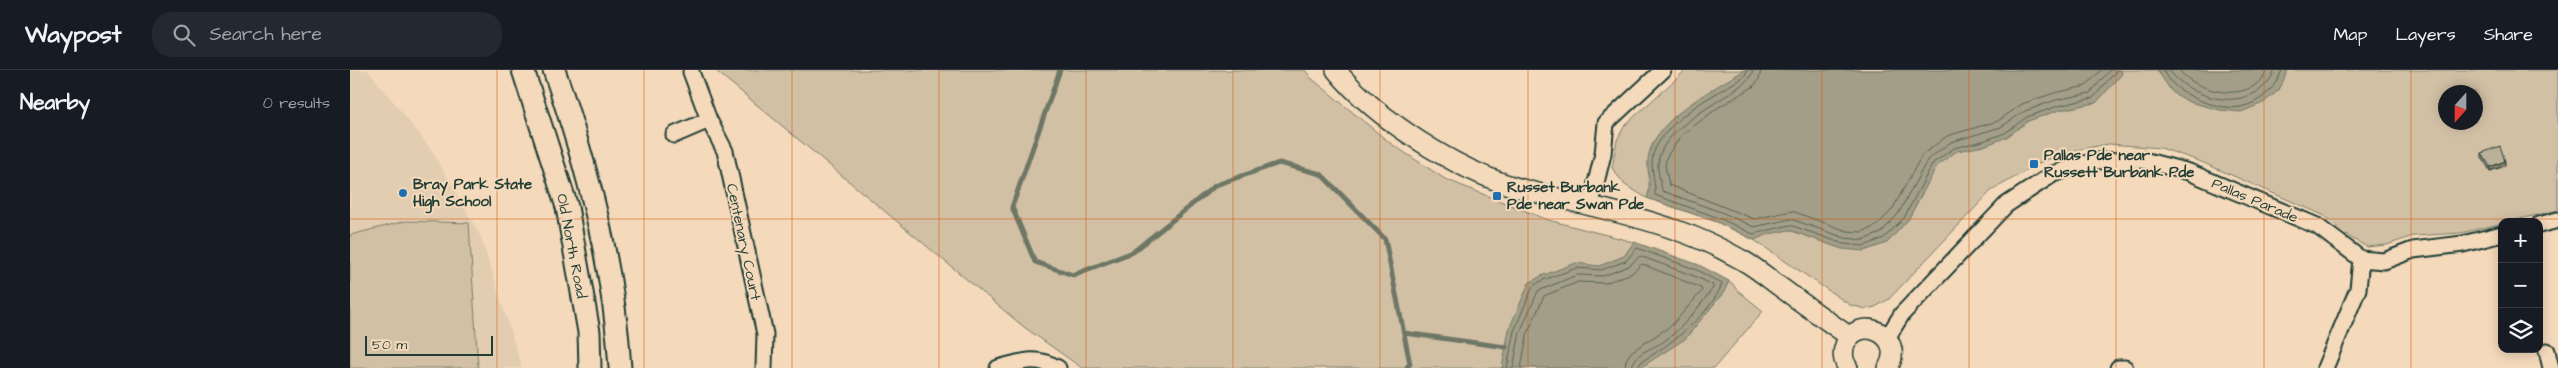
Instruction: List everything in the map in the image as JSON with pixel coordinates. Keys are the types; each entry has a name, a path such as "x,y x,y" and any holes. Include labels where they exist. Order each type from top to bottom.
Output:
{"main road":[{"name":"Old North Road","path":"524,70 567,207 589,332 590,368"},
{"name":"Old North Road","path":"554,70 590,186 605,251 613,301 620,368"}],"street":[{"path":"1336,70 1402,130 1476,173 1512,186 1674,229 1743,260 1850,337"},
{"path":"1590,207 1603,154 1606,123 1662,70"},
{"name":"Centenary Court","path":"691,72 709,120 725,151 765,334 764,368"},
{"path":"674,135 709,120"},
{"name":"Pallas Parade","path":"1887,338 1902,314 2006,205 2053,174 2094,161 2143,160 2189,172 2317,226 2361,259"},
{"path":"2543,224 2558,220"},
{"path":"2325,368 2358,288 2361,259 2384,261 2413,250 2463,244 2498,235"},
{"path":"1848,368 1843,350 1850,337 1864,329 1872,330 1887,338 1893,353 1888,368"},
{"path":"2547,351 2551,368"},
{"path":"998,368 1032,359 1046,362 1058,368"},
{"path":"2118,368 2125,368"}],"shaded area":[{"name":"Bray Park State High School","path":"350,70 368,70 431,149 481,237 522,368 350,368"},
{"path":"715,70 1305,70 1311,78 1390,143 1445,179 1548,220 1626,240 1732,283 1736,289 1763,311 1714,368 1082,368 1024,327"},
{"path":"1686,70 2558,70 2558,210 2524,218 2498,218 2498,224 2461,233 2413,236 2387,245 2367,247 2351,238 2323,215 2199,161 2161,148 2109,144 2076,150 2043,161 1991,191 1889,299 1875,307 1866,309 1850,305 1754,240 1717,222 1647,198 1625,185 1612,168 1617,140 1625,125"},
{"path":"406,221 469,223 478,368 350,368 350,235"}],"water":[{"path":"1745,70 2121,70 2122,74 2096,103 2060,110 2028,121 2007,137 1984,146 1957,151 1937,166 1908,220 1887,243 1864,251 1842,249 1789,230 1769,234 1754,240 1717,222 1647,198 1649,192 1648,156 1656,137 1677,114 1719,85"},
{"path":"2157,70 2288,70 2279,90 2263,103 2241,112 2220,110 2189,102 2172,92"},
{"path":"1634,242 1699,265 1729,281 1724,292 1685,339 1640,368 1502,368 1509,329 1529,283 1541,276 1576,263 1599,266 1624,256"}],"building":[{"path":"2500,146 2505,161 2490,167 2482,153"}],"waterway":[{"path":"1060,70 1012,207 1035,262 1073,275 1133,252 1216,185 1279,163 1321,174 1385,239 1410,364 1406,368"},
{"path":"1404,333 1506,347"}],"place":[{"name":"Pallas Pde near Russett Burbank Pde","path":"2034,164"},
{"name":"Bray Park State High School","path":"403,193"},
{"name":"Russet Burbank Pde near Swan Pde","path":"1497,196"}]}
